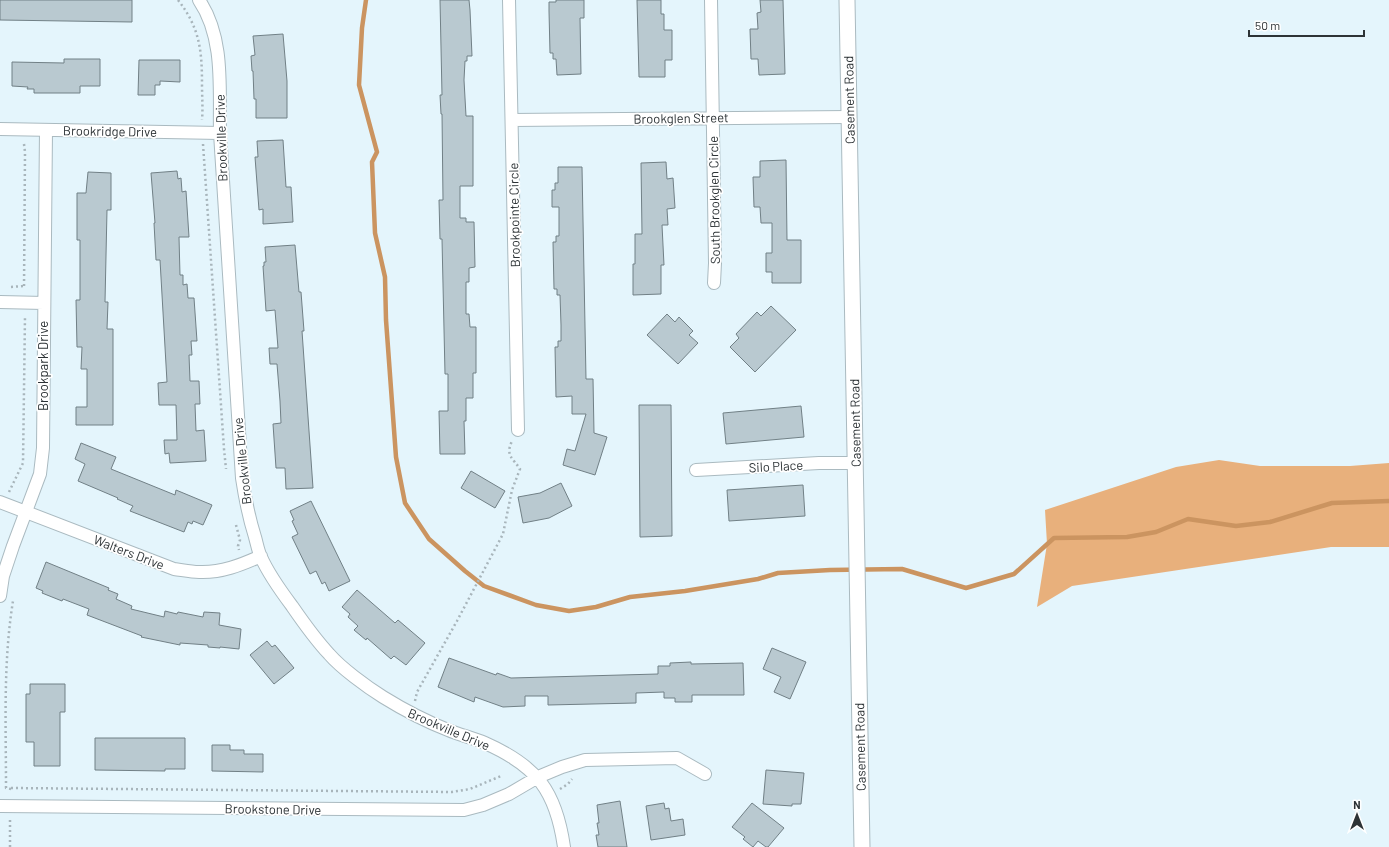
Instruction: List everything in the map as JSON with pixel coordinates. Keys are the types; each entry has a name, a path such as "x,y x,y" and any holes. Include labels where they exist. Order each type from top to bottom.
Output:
{"street":[{"name":"Brookville Drive","path":"199,0 208,12 217,50 220,134 242,478 247,509 260,556 276,584 303,622 330,655 358,679 381,696 410,713 447,730 504,752 524,765 538,777 550,795 556,811 562,832 564,847"},
{"name":"Brookpointe Circle","path":"509,0 518,430"},
{"name":"South Brookglen Circle","path":"710,0 713,118 714,283"},
{"name":"Casement Road","path":"847,0 862,847"},
{"name":"Brookglen Street","path":"512,120 849,117"},
{"name":"Brookridge Drive","path":"0,129 220,134"},
{"name":"Brookpark Drive","path":"0,596 3,576 40,474 43,448 46,130"},
{"path":"0,302 44,303"},
{"name":"Silo Place","path":"696,470 856,462"},
{"name":"Walters Drive","path":"2,502 174,569 200,572 221,570 245,564 260,556"},
{"name":"Brookstone Drive","path":"5,806 464,810 483,805 509,794 538,777 562,767 585,760 677,758 705,774"}],"path":[{"path":"178,0 186,10 196,32 202,56 201,133 226,470"},
{"path":"2,502 23,463 26,152 24,144"},
{"path":"5,287 24,286"},
{"path":"410,713 415,702 417,692 458,621 503,534 512,490 520,469 512,460 509,448 518,430"},
{"path":"234,519 240,540 238,546 245,564"},
{"path":"14,594 7,657 6,788 44,790 459,792 501,776"},
{"path":"550,795 568,784 574,775"},
{"path":"10,847 5,806 11,788"}],"shaded area":[{"path":"1219,460 1260,466 1350,466 1389,463 1389,547 1331,547 1072,586 1037,607 1047,544 1045,510 1176,467"}],"building":[{"path":"0,0 132,0 132,22 0,20"},
{"path":"440,0 469,0 470,10 472,56 467,56 467,61 465,61 464,80 466,116 473,116 473,186 460,186 460,218 466,218 466,222 474,222 475,267 469,268 469,282 466,282 466,314 469,314 470,327 476,327 476,373 473,373 473,398 466,398 466,421 464,421 465,454 440,454 439,411 448,411 448,374 445,374 442,239 440,239 439,200 443,200 442,114 440,95 442,95"},
{"path":"556,0 584,0 584,18 580,18 581,74 557,75 556,59 553,59 553,53 550,53 549,11 549,2 556,2"},
{"path":"637,0 661,0 661,14 664,14 664,30 672,30 672,60 665,60 665,77 639,77"},
{"path":"760,0 783,0 785,74 759,75 758,59 751,59 750,29 758,29 757,13 761,12"},
{"path":"283,34 287,81 287,118 256,118 256,99 254,99 251,56 255,55 253,36"},
{"path":"64,59 100,59 100,86 80,86 80,93 34,93 34,89 27,89 28,87 12,86 12,62 64,63"},
{"path":"139,60 180,60 180,82 160,81 160,85 155,85 155,95 138,95"},
{"path":"283,140 286,187 291,187 293,222 263,224 263,209 259,210 255,157 258,157 257,141"},
{"path":"786,160 787,240 801,240 801,283 772,283 772,272 766,272 766,253 772,253 772,223 761,223 760,207 754,207 753,177 760,177 760,161"},
{"path":"666,162 667,179 673,178 675,208 667,209 668,225 662,225 664,265 661,265 661,294 633,295 635,234 642,234 641,163"},
{"path":"558,167 582,167 586,379 593,379 594,433 607,437 595,475 563,465 567,449 575,451 586,414 572,414 572,396 556,397 555,347 558,347 558,341 561,341 561,325 560,295 557,295 557,289 554,289 553,242 556,242 556,236 559,236 559,207 552,207 552,190 555,190 555,183 558,183"},
{"path":"177,171 178,179 181,178 182,192 186,191 189,237 179,237 180,275 183,275 183,285 187,284 188,298 194,298 197,341 191,341 192,355 189,355 190,381 199,381 200,404 195,404 196,431 204,430 206,461 170,463 169,453 165,454 164,440 177,440 176,405 159,405 158,383 167,382 160,260 156,260 151,173"},
{"path":"88,172 111,173 111,210 107,210 105,302 108,302 107,329 113,329 113,425 76,425 76,407 87,407 87,369 81,369 82,347 77,347 76,300 80,300 80,240 77,240 77,193 86,193"},
{"path":"295,245 304,331 302,331 313,488 286,489 285,468 276,468 273,424 281,423 280,401 277,364 270,364 269,348 278,348 275,310 266,311 263,266 264,262 266,262 265,247"},
{"path":"771,306 796,330 755,372 730,347 739,338 736,334 757,312 761,316"},
{"path":"667,314 675,322 679,317 693,331 689,335 698,343 678,364 647,335"},
{"path":"639,405 671,405 672,536 640,537"},
{"path":"801,406 804,437 726,444 723,413"},
{"path":"81,443 116,457 111,469 175,495 176,490 212,505 203,525 193,521 192,524 188,522 184,532 130,511 133,506 78,481 85,464 75,459"},
{"path":"471,471 505,491 495,508 461,488"},
{"path":"561,483 572,506 549,518 523,523 518,497 540,493"},
{"path":"803,485 805,516 729,521 727,490"},
{"path":"311,501 350,581 329,591 325,582 322,584 316,571 310,574 292,537 298,534 292,521 294,520 290,511"},
{"path":"46,562 109,588 108,590 118,594 116,599 132,606 131,609 164,617 165,611 203,617 204,612 220,613 219,625 241,629 239,649 180,643 180,645 141,637 142,636 87,615 89,609 63,599 62,601 42,593 43,591 36,588"},
{"path":"357,590 395,623 398,620 425,643 406,665 394,656 391,659 367,638 366,640 354,630 358,626 348,617 350,614 342,607"},
{"path":"267,641 272,647 275,645 294,668 274,684 250,655"},
{"path":"772,648 806,662 790,699 774,692 781,677 763,669"},
{"path":"449,658 496,675 497,673 511,678 658,674 658,666 670,666 670,663 743,663 744,695 692,695 692,702 675,702 675,698 664,698 664,692 636,693 636,703 548,705 548,696 525,696 525,706 503,707 475,697 474,702 438,687"},
{"path":"30,684 65,684 65,712 60,712 60,766 34,766 34,742 26,742 26,694 30,694"},
{"path":"95,738 185,738 185,769 165,769 165,771 95,770"},
{"path":"212,745 230,745 230,750 244,750 244,754 263,754 263,772 212,771"},
{"path":"766,770 804,773 801,804 792,804 792,806 763,804"},
{"path":"620,801 627,847 598,847 596,835 599,835 597,805"},
{"path":"664,803 665,809 669,808 671,821 683,819 685,835 651,840 646,806"},
{"path":"752,803 784,828 768,847 758,841 753,847 743,839 745,837 732,827"}],"waterway":[{"path":"366,0 362,28 359,85 377,152 372,162 375,233 385,277 386,320 396,457 405,503 429,539 484,586 536,605 569,611 596,607 630,597 685,591 758,579 778,573 830,570 902,569 966,588 1014,574 1054,538 1127,537 1156,532 1188,519 1236,526 1270,522 1332,503 1389,501"}]}
